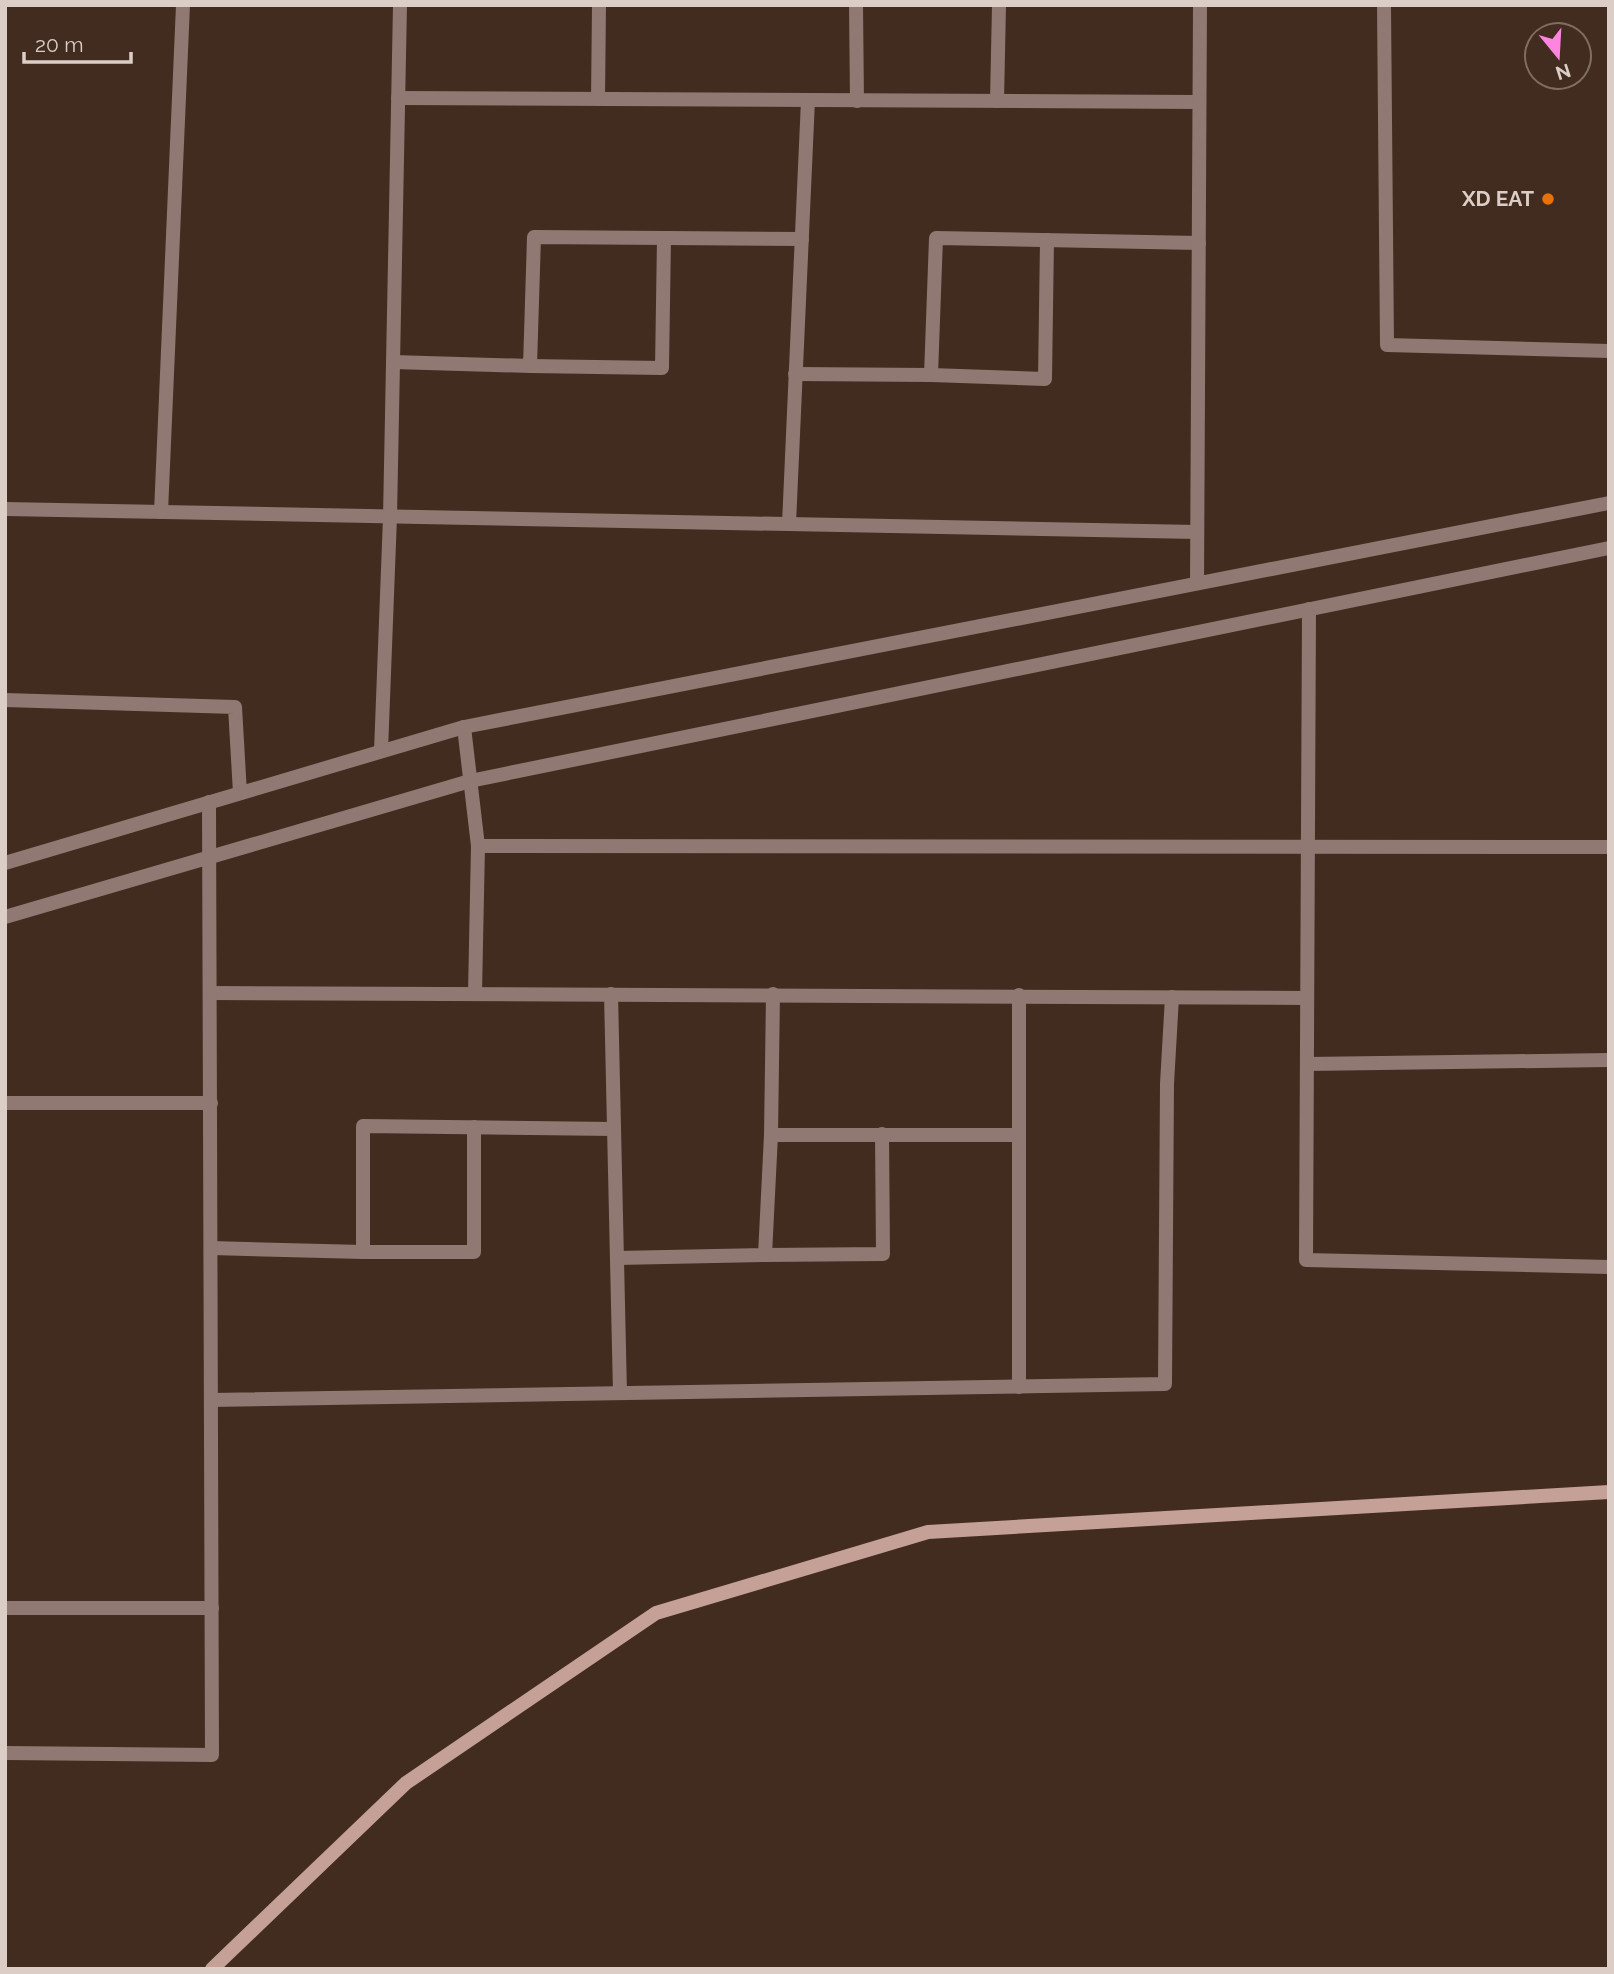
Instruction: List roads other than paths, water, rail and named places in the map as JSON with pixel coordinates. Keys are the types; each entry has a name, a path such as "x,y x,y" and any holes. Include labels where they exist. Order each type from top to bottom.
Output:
{"main road":[{"path":"212,1969 407,1783 656,1613 928,1532 1609,1492"}],"street":[{"path":"161,512 183,5"},
{"path":"381,751 390,517 400,5"},
{"path":"598,99 599,5"},
{"path":"856,5 857,101"},
{"path":"997,101 999,5"},
{"path":"1197,583 1200,5"},
{"path":"1384,5 1387,345 1609,351"},
{"path":"398,98 1199,103"},
{"path":"789,524 808,100"},
{"path":"530,366 534,237 802,239"},
{"path":"393,362 662,368 664,238"},
{"path":"931,375 936,238 1199,243"},
{"path":"795,374 1045,379 1047,240"},
{"path":"5,863 464,726 1609,503"},
{"path":"5,509 1197,532"},
{"path":"5,917 470,781 1609,548"},
{"path":"1309,609 1306,1260 1609,1267"},
{"path":"5,700 235,707 240,793"},
{"path":"464,726 478,846 475,993"},
{"path":"5,1753 212,1755 209,803"},
{"path":"478,846 1609,847"},
{"path":"210,993 1019,995 1307,999"},
{"path":"611,994 620,1393"},
{"path":"765,1255 771,1135 773,994"},
{"path":"1019,995 1019,1387"},
{"path":"211,1400 1165,1384 1167,1084 1172,997"},
{"path":"1307,1064 1609,1060"},
{"path":"5,1103 211,1103"},
{"path":"363,1252 363,1126 614,1129"},
{"path":"211,1248 474,1252 474,1127"},
{"path":"617,1258 883,1254 882,1134"},
{"path":"771,1135 1019,1135"},
{"path":"5,1608 212,1608"}],"place":[{"name":"XD EAT","path":"1548,199"}]}
